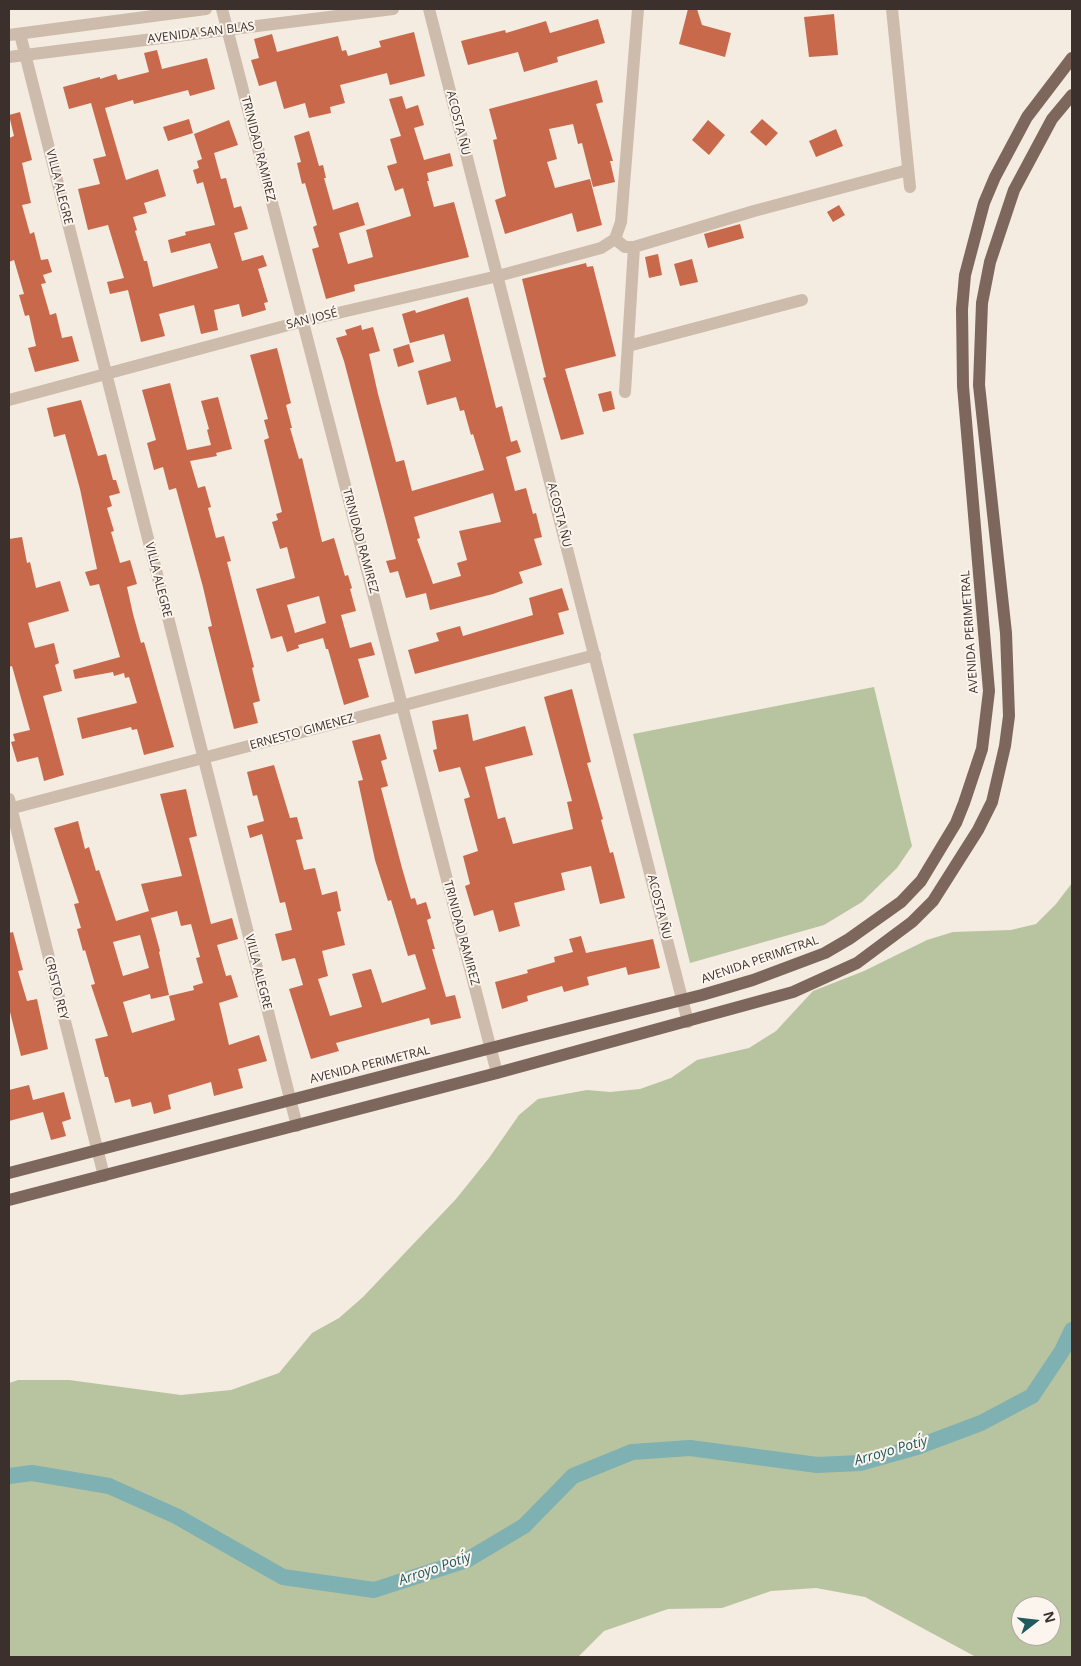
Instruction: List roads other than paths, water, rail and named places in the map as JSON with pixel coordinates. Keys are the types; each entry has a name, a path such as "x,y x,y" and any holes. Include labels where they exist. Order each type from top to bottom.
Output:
{"main road":[{"name":"AVENIDA PERIMETRAL","path":"9,1173 290,1099 683,1000 753,980 825,953 849,939 901,902 921,881 956,823 982,749 989,691 962,386 962,309 965,275 984,202 995,177 1027,117 1072,58"},
{"path":"9,1200 497,1073 793,992 857,963 883,945 933,901 978,830 992,802 1005,746 1009,716 1006,632 980,385 982,303 990,262 1014,190 1052,119 1072,95"}],"street":[{"name":"AVENIDA SAN BLAS","path":"14,34 206,9"},
{"name":"TRINIDAD RAMIREZ","path":"222,9 497,1073"},
{"name":"AVENIDA SAN BLAS","path":"9,57 393,9"},
{"name":"ACOSTA ÑU","path":"429,9 688,1022"},
{"path":"638,9 621,222 615,239 625,247 634,247 737,216 908,170"},
{"path":"892,9 910,187"},
{"name":"VILLA ALEGRE","path":"14,34 25,56 297,1126"},
{"name":"SAN JOSÉ","path":"9,400 303,321 498,276 601,248 615,239"},
{"path":"625,392 634,247"},
{"path":"628,346 802,300"},
{"name":"ERNESTO GIMENEZ","path":"10,805 402,706 594,655"},
{"name":"CRISTO REY","path":"10,805 104,1176"}],"waterway":[{"name":"Arroyo Poti´y","path":"9,1476 32,1473 109,1486 176,1516 283,1577 374,1590 467,1560 524,1526 573,1476 632,1452 690,1448 817,1465 860,1463 917,1447 981,1423 1032,1396 1062,1351 1072,1330"}]}
